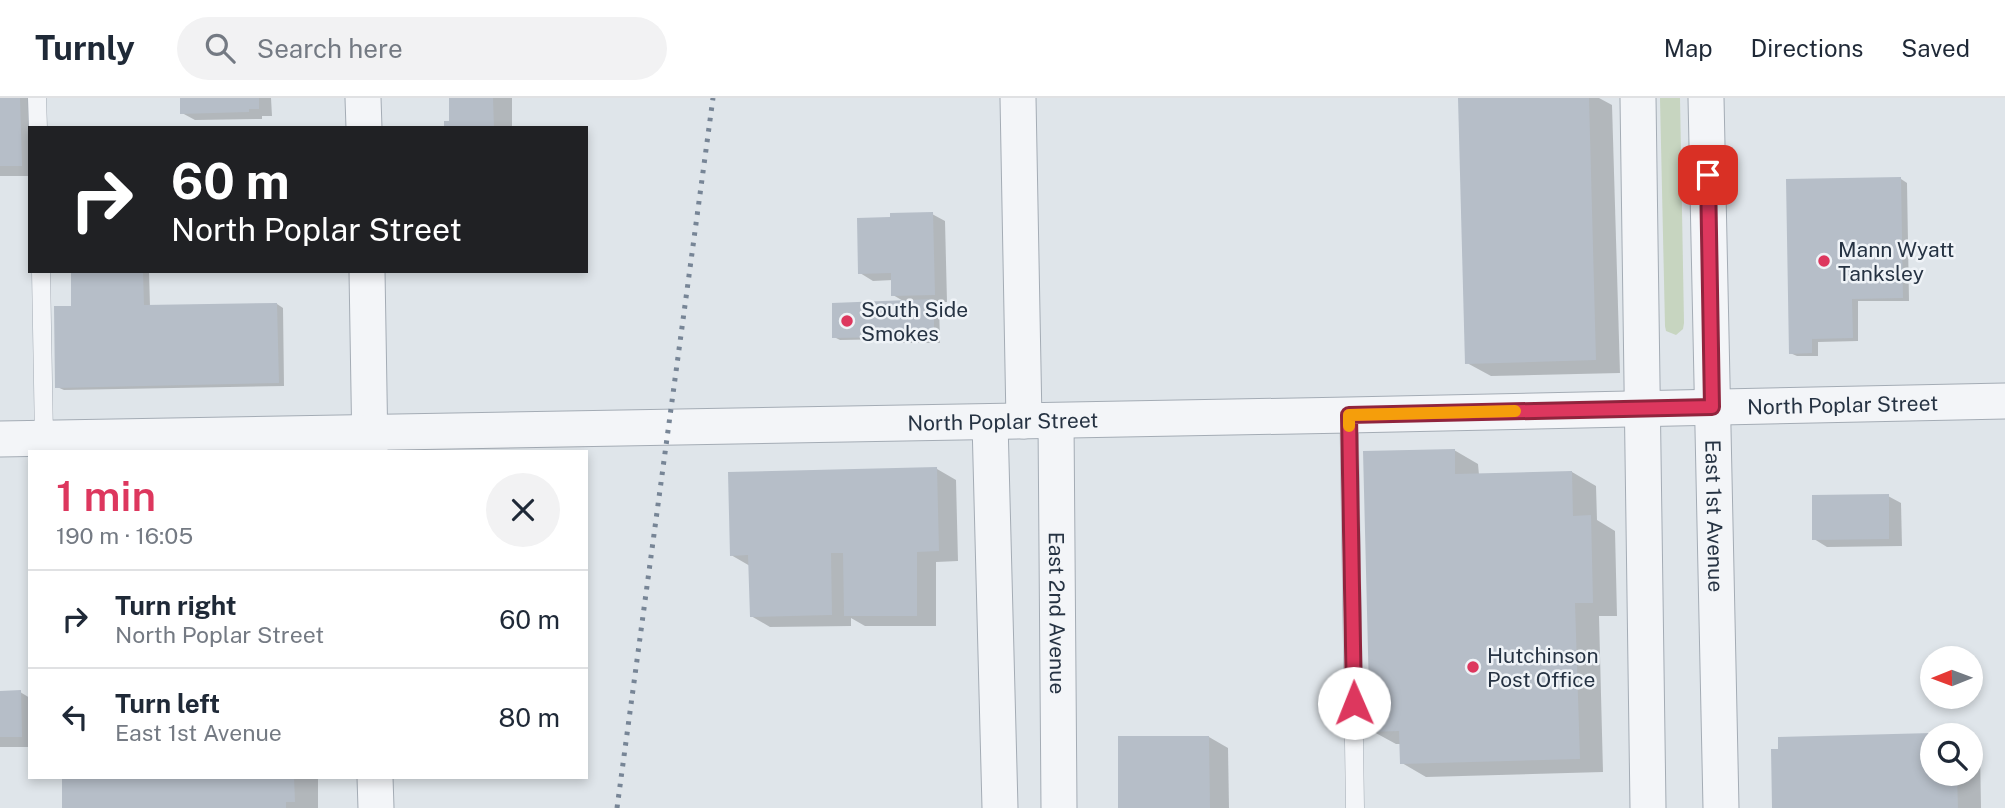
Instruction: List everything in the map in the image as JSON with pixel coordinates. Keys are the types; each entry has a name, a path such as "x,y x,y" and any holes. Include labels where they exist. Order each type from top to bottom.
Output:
{"street":[{"path":"363,98 364,126"},
{"name":"East 2nd Avenue","path":"1018,98 1024,421 1059,808"},
{"path":"1638,98 1648,808"},
{"name":"East 1st Avenue","path":"1706,98 1721,808"},
{"path":"366,273 370,442"},
{"name":"North Poplar Street","path":"0,439 370,442 1024,421 2005,401"},
{"name":"East 2nd Avenue","path":"1000,808 1024,421"},
{"path":"375,779 376,808"}],"lane":[{"path":"37,98 38,126"},
{"path":"41,273 44,438"},
{"path":"1349,415 1355,808"}],"green space":[{"path":"1660,98 1680,98 1684,323 1683,329 1676,335 1666,331 1665,326"}],"building":[{"path":"0,98 20,98 22,166 0,166"},
{"path":"180,98 259,98 259,109 249,109 249,112 180,114"},
{"path":"449,98 493,98 494,126 444,126 444,121 449,121"},
{"path":"1458,98 1589,98 1596,360 1465,364"},
{"path":"1901,177 1903,298 1852,299 1853,338 1812,339 1812,353 1789,354 1786,179"},
{"path":"933,212 935,295 891,296 891,273 858,274 857,218 890,217 890,213"},
{"path":"71,273 143,273 144,305 277,303 279,383 55,388 54,306 71,306"},
{"path":"934,299 934,340 896,341 896,337 832,338 832,303"},
{"name":"Hutchinson Post Office","path":"1455,449 1455,474 1572,471 1573,516 1591,515 1593,603 1575,603 1580,759 1400,764 1399,731 1370,732 1363,451"},
{"path":"937,467 939,551 917,552 917,616 844,616 843,553 831,553 832,615 750,617 748,555 730,556 728,472"},
{"path":"1889,494 1889,539 1812,540 1812,495"},
{"path":"21,690 22,737 0,737 0,691"},
{"path":"1920,733 1920,786 1957,786 1958,808 1772,808 1771,749 1778,749 1778,737"},
{"path":"1118,736 1209,736 1210,808 1118,808"},
{"path":"62,779 294,779 295,802 286,802 286,808 62,808"}],"railway":[{"path":"617,808 713,98"}],"slow traffic":[{"path":"1349,426 1349,415 1515,411"}],"place":[{"name":"Mann Wyatt Tanksley","path":"1824,261"},
{"name":"South Side Smokes","path":"847,321"},
{"name":"Hutchinson Post Office","path":"1473,667"}],"route":[{"path":"1354,703 1349,415 1712,407 1708,175"}]}
